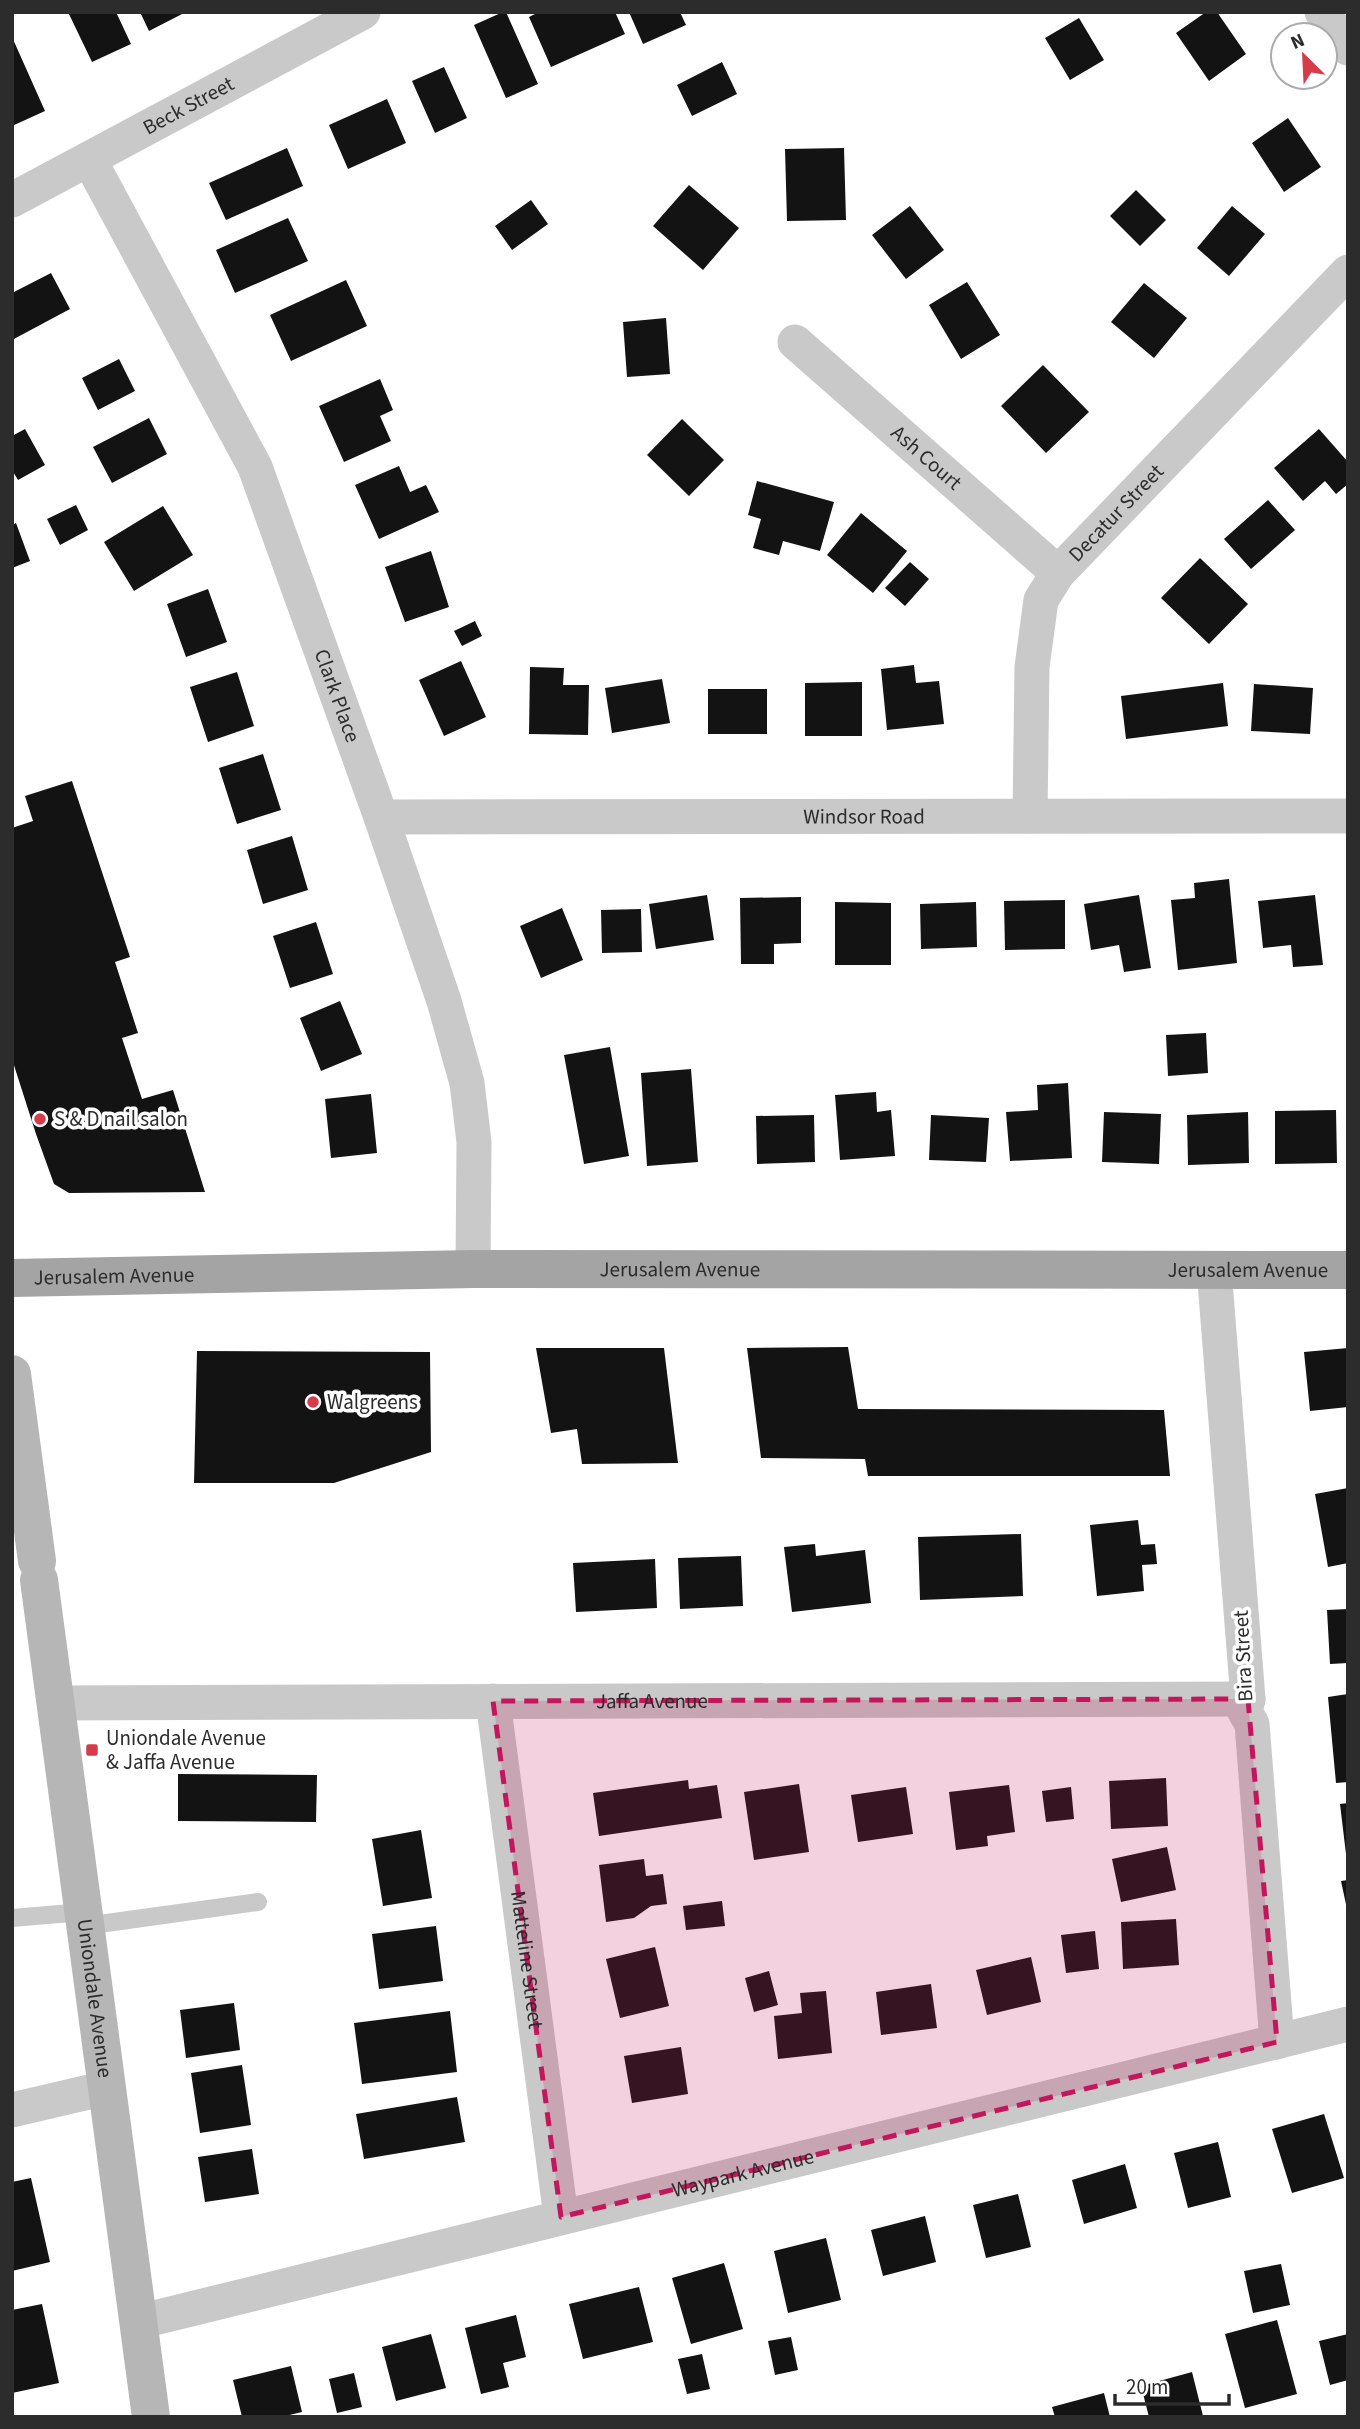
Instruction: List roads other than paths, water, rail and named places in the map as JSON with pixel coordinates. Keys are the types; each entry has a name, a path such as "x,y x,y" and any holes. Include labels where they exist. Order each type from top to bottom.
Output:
{"main road":[{"name":"Jerusalem Avenue","path":"12,1278 473,1269 1348,1270"},
{"name":"Uniondale Avenue","path":"12,1374 151,2417"}],"street":[{"name":"Beck Street","path":"12,200 363,12"},
{"path":"1322,12 1348,48"},
{"name":"Clark Place","path":"89,159 255,467 381,817 444,1001 467,1083 474,1142 473,1269"},
{"name":"Decatur Street","path":"1030,816 1032,667 1041,600 1058,573 1348,272"},
{"name":"Ash Court","path":"794,342 1058,573"},
{"name":"Windsor Road","path":"381,817 1348,816"},
{"name":"Bira Street","path":"1214,1269 1248,1699 1245,1712 1252,1724 1277,2042"},
{"name":"Jaffa Avenue","path":"55,1703 1248,1699"},
{"name":"Matteline Street","path":"493,1701 561,2217"},
{"name":"Waypark Avenue","path":"138,2322 1348,2024"},
{"path":"12,2110 106,2088"}],"lane":[{"path":"12,1918 84,1919 258,1902"}],"place":[{"name":"S & D nail salon","path":"40,1119"},
{"name":"Walgreens","path":"313,1402"},
{"name":"Uniondale Avenue & Jaffa Avenue","path":"92,1750"}]}
